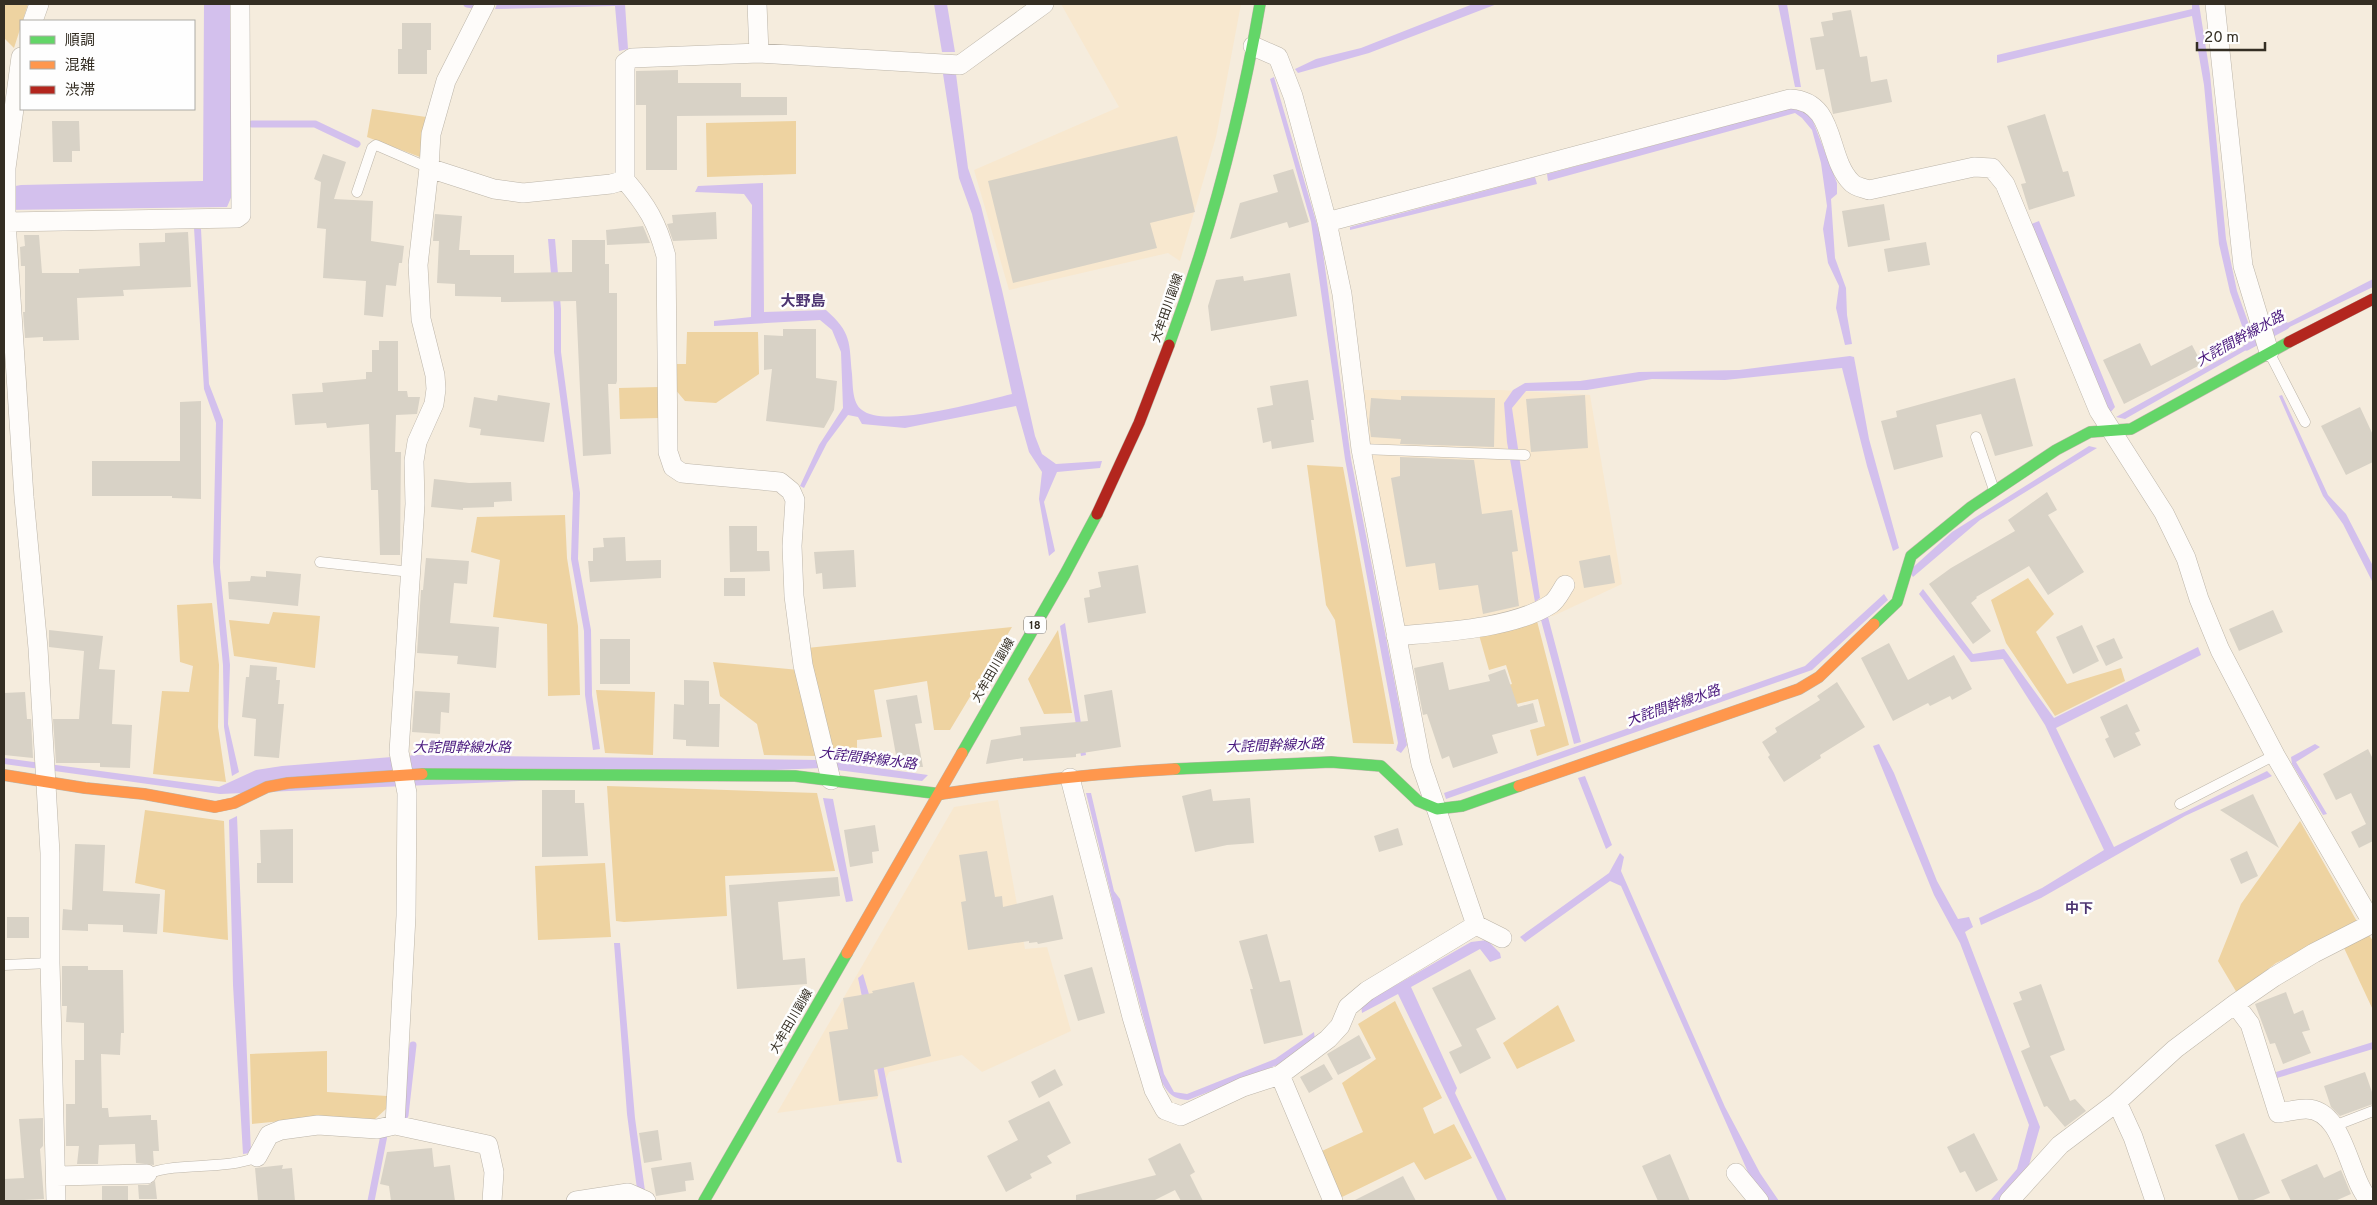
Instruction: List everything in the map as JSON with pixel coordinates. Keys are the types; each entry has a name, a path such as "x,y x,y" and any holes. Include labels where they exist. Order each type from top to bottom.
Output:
{"street":[{"path":"33,20 39,4"},
{"path":"6,218 238,218 241,215 240,4"},
{"path":"395,1125 406,916 407,793 399,752 415,504 414,461 418,442 434,404 436,389 435,375 421,319 418,265 431,134 446,81 485,4"},
{"path":"757,4 759,53"},
{"path":"831,780 803,665 794,596 792,546 795,500 791,491 780,482 682,473 673,467 668,452 666,256 659,229 641,198 625,180 626,63 632,58 759,53 960,65 1044,4"},
{"name":"大牟田川副線","path":"704,1201 1065,574 1113,481 1160,370 1215,212 1253,46 1259,4"},
{"path":"2215,4 2242,266 2269,352"},
{"path":"1253,46 1278,57 1292,96 1327,222 1342,294 1361,449 1421,764 1476,925 1502,938"},
{"path":"20,64 5,173 9,360 38,648 50,853 50,963 56,1201"},
{"path":"1327,222 1790,99 1804,100 1816,108 1824,122 1845,175 1852,184 1869,190 1974,167 1992,168 2005,184 2099,411 2164,513 2186,558 2199,599 2220,650 2275,755 2373,924 2298,963 2235,1004 2175,1049 2117,1102 2060,1146 2009,1201"},
{"path":"429,168 494,189 523,193 611,184 625,180"},
{"path":"4,775 45,780 85,788 144,794 215,807 234,803 267,787 288,783 404,774 795,776 937,795 1011,782 1070,778 1128,770 1331,762 1381,766 1418,801 1437,809 1462,806 1799,689 1818,677 1897,602 1901,595 1905,565 1911,556 1971,506 2056,450 2090,432 2131,429 2269,352 2373,299"},
{"path":"1396,636 1466,630 1530,614 1553,603 1565,585"},
{"path":"1070,778 1132,1016 1154,1090 1165,1110 1181,1116 1243,1087 1280,1076 1328,1039 1340,1026 1348,1007 1367,991 1476,925"},
{"path":"2235,1004 2250,1024 2278,1113 2306,1108 2323,1113 2334,1126 2370,1201"},
{"path":"1280,1076 1333,1201"},
{"path":"2117,1102 2133,1138 2155,1201"},
{"path":"257,1157 269,1135 281,1130 318,1125 377,1129 395,1125 488,1145 494,1172 492,1201"},
{"path":"1736,1173 1759,1201"},
{"path":"56,1176 147,1174"},
{"path":"576,1201 628,1193 646,1201"}],"lane":[{"path":"357,192 372,148 376,145 429,168"},
{"path":"2269,352 2306,422"},
{"path":"1976,438 1994,491"},
{"path":"1361,449 1525,455"},
{"path":"320,562 410,572"},
{"path":"2180,804 2275,755"},
{"path":"4,965 50,963"},
{"path":"2334,1126 2373,1111"},
{"path":"147,1174 162,1168 242,1163 257,1157"}],"shaded area":[{"path":"4,4 28,4 23,20 20,20 20,29 14,48 4,38"},
{"path":"204,4 231,4 233,193 227,207 4,210 4,188 21,185 203,181"},
{"path":"497,4 625,4 628,49 619,51 615,6 495,9"},
{"path":"934,4 947,4 955,52 942,52"},
{"path":"1061,4 1241,4 1216,137 1180,261 1168,253 1009,290 974,170 1119,107"},
{"path":"1473,4 1497,4 1369,53 1298,73 1295,69 1316,59 1361,48"},
{"path":"1778,4 1787,4 1801,87 1795,87"},
{"path":"2192,4 2199,4 2210,74 2226,239 2237,291 2253,336 2247,340 2230,292 2219,244 2204,85 2192,16 1997,63 1997,55 2192,9"},
{"path":"943,74 956,74 968,168 981,206 1035,436 1042,454 1056,464 1102,461 1100,468 1057,472 1044,502 1055,551 1049,556 1039,499 1042,472 1029,452 1016,406 905,428 862,424 858,417 848,415 827,443 804,488 800,486 819,445 843,408 841,352 832,330 820,320 714,326 714,321 751,317 752,205 744,194 695,192 698,186 763,183 764,312 826,310 841,325 848,339 856,403 862,410 874,415 891,417 911,415 934,412 1012,394 972,214 959,178"},
{"path":"1274,77 1321,238 1351,459 1407,745 1401,753 1396,750 1398,743 1345,459 1311,222 1270,79"},
{"path":"1792,108 1803,111 1811,116 1837,183 1837,194 1831,199 1835,258 1846,288 1847,315 1852,344 1845,345 1836,308 1839,286 1828,263 1823,229 1827,206 1821,163 1812,130 1795,113 1548,181 1547,174"},
{"path":"372,109 426,117 420,157 367,137"},
{"path":"796,121 796,174 707,177 706,123"},
{"path":"1535,177 1537,184 1350,230 1350,227"},
{"path":"2039,221 2115,407 2110,413 2031,224"},
{"path":"194,228 201,229 209,384 223,420 220,568 230,665 228,724 239,772 232,776 224,727 223,665 213,562 216,423 204,389"},
{"path":"548,239 555,239 561,309 561,352 580,493 578,559 591,630 592,695 600,749 593,750 585,695 584,631 571,559 573,493 554,352 554,309"},
{"path":"2373,279 2373,287 2279,332 2278,328"},
{"path":"687,332 758,332 759,374 716,403 685,401 674,388 673,364 686,364"},
{"path":"2253,341 2255,345 2125,419 2116,417"},
{"path":"1854,357 1869,439 1899,548 1893,551 1867,466 1842,368 1725,380 1652,379 1587,390 1526,391 1512,408 1540,598 1535,602 1507,442 1504,403 1513,390 1525,383 1580,381 1639,372 1739,370"},
{"path":"659,387 659,418 620,419 619,388"},
{"path":"1363,390 1501,390 1590,395 1622,584 1553,616 1526,612 1462,625 1404,626 1367,449"},
{"path":"2282,395 2328,495 2346,514 2373,566 2373,583 2343,524 2323,496 2279,396"},
{"path":"2089,446 2097,448 1980,520 1913,577 1909,571 1952,532"},
{"path":"1307,465 1343,467 1394,744 1353,743 1335,620 1326,605"},
{"path":"565,515 567,558 578,626 580,695 548,696 547,624 493,617 500,560 471,552 477,517"},
{"path":"2028,578 2054,614 2036,632 2067,684 2121,668 2125,681 2055,716 2006,643 1991,600"},
{"path":"1923,589 1973,654 2004,649 2054,718 2198,647 2201,655 2056,728 2114,847 2267,771 2272,776 2185,816 2041,898 1981,925 1979,918 2042,888 2104,850 2045,725 2003,659 1971,662 1919,594"},
{"path":"1884,594 1888,600 1812,670 1446,799 1444,793 1805,666"},
{"path":"212,603 219,665 218,727 226,782 153,774 162,691 189,692 193,666 180,662 177,605"},
{"path":"273,612 320,616 315,668 234,656 229,620 269,624"},
{"path":"1548,617 1581,742 1574,744 1541,620"},
{"path":"1537,621 1569,745 1537,756 1530,730 1545,726 1538,699 1492,710 1487,691 1512,684 1506,665 1489,670 1479,635"},
{"path":"1065,623 1086,755 1081,756 1060,626"},
{"path":"1012,627 950,730 934,730 927,681 874,690 882,737 857,740 857,761 832,757 807,648"},
{"path":"1058,630 1072,713 1044,714 1028,679"},
{"path":"713,662 799,670 816,756 764,755 757,724 720,696"},
{"path":"596,690 655,692 653,755 605,753"},
{"path":"1879,744 1894,773 1937,881 1958,919 1969,917 1973,927 1965,932 2040,1127 2029,1165 1998,1201 1990,1201 2017,1169 2029,1125 1960,943 1934,895 1873,746"},
{"path":"2315,744 2320,747 2296,762 2327,814 2323,815 2292,764 2291,757"},
{"path":"416,755 820,760 928,775 922,781 822,768 220,794 4,764 4,758 219,787 256,770 282,766"},
{"path":"1585,776 1612,845 1606,849 1578,778"},
{"path":"607,786 817,793 835,871 725,876 727,916 616,921"},
{"path":"1086,793 1091,793 1114,891 1120,899 1164,1074 1174,1092 1187,1094 1275,1059 1314,1032 1315,1040 1277,1065 1188,1100 1177,1098 1167,1091 1159,1077"},
{"path":"823,798 833,799 853,901 846,902"},
{"path":"998,800 1025,949 1047,947 1071,1031 982,1072 962,1055 889,1072 877,1099 777,1113 954,807"},
{"path":"145,810 224,821 228,940 163,932 165,890 135,883"},
{"path":"237,816 251,1153 243,1154 233,985 229,820"},
{"path":"2300,821 2359,925 2276,963 2237,993 2218,961 2241,904"},
{"path":"1620,853 1624,857 1621,871 1725,1107 1760,1173 1779,1201 1768,1201 1751,1179 1621,886 1610,881 1525,942 1520,937 1609,873"},
{"path":"605,863 611,937 538,940 535,866"},
{"path":"2369,935 2373,941 2373,1010 2344,948"},
{"path":"1487,940 1500,953 1501,958 1490,962 1480,949 1411,987 1457,1088 1455,1093 1507,1201 1498,1201 1398,994 1362,1013 1361,1005 1471,942"},
{"path":"614,943 620,943 635,1118 645,1191 637,1189 627,1114"},
{"path":"863,974 871,1001 902,1163 897,1162 858,978"},
{"path":"1395,1001 1442,1098 1423,1108 1434,1134 1454,1124 1472,1158 1425,1180 1414,1162 1340,1198 1322,1151 1363,1132 1342,1083 1376,1059 1358,1024"},
{"path":"1558,1005 1575,1041 1517,1069 1503,1043"},
{"path":"2373,1042 2373,1049 2277,1078 2276,1072"},
{"path":"327,1051 327,1092 387,1096 386,1109 375,1119 322,1117 252,1124 250,1054"}],"building":[{"path":"1851,10 1860,57 1867,56 1871,82 1887,79 1892,102 1833,114 1824,69 1816,70 1810,38 1824,36 1821,22 1833,20 1832,13"},
{"path":"402,23 431,23 431,50 427,50 427,74 398,74 398,49 402,49"},
{"path":"678,70 678,83 741,83 741,97 787,97 787,115 677,116 677,170 646,170 646,105 636,105 636,71"},
{"path":"2045,114 2063,172 2068,171 2075,196 2029,210 2021,184 2026,183 2007,126"},
{"path":"52,121 79,121 80,151 72,151 72,162 53,162"},
{"path":"1177,136 1195,212 1150,223 1157,248 1013,283 988,181"},
{"path":"323,154 346,162 334,199 373,201 371,241 404,246 402,263 399,263 396,286 386,285 383,317 364,315 366,281 323,278 326,229 317,228 321,182 314,179"},
{"path":"1293,169 1309,222 1289,228 1287,222 1230,239 1240,203 1278,192 1273,175"},
{"path":"1884,204 1890,240 1848,247 1842,211"},
{"path":"716,212 717,239 673,241 667,224 673,223 672,215"},
{"path":"435,214 462,216 459,250 470,250 470,255 514,255 514,273 572,272 572,240 605,240 605,264 609,264 609,293 617,293 617,381 616,384 608,384 611,454 583,456 576,301 501,302 501,297 455,296 455,284 437,283 439,241 433,241"},
{"path":"643,226 650,243 607,245 606,230"},
{"path":"188,232 191,287 123,290 124,296 77,298 79,340 43,341 43,337 25,338 23,312 25,312 25,266 21,266 20,247 25,246 24,235 39,235 42,273 79,273 79,269 140,266 139,243 165,242 165,233"},
{"path":"1926,242 1930,265 1888,272 1884,249"},
{"path":"1290,273 1297,316 1211,331 1208,306 1216,280 1243,276 1244,281"},
{"path":"783,329 816,329 816,378 837,381 834,410 824,428 766,421 772,369 764,370 764,335 783,336"},
{"path":"379,341 398,341 398,391 407,391 408,397 420,397 417,414 396,415 395,452 401,452 400,555 380,555 378,490 371,490 369,424 327,428 326,423 295,425 292,394 323,392 322,383 366,379 366,372 372,372 372,350 379,350"},
{"path":"2140,343 2151,366 2192,345 2202,364 2124,404 2103,360"},
{"path":"2015,378 2033,446 1995,456 1981,414 1936,425 1943,457 1894,470 1881,421 1897,417 1896,411"},
{"path":"1308,380 1314,420 1311,420 1314,442 1272,449 1271,441 1263,443 1257,408 1273,405 1270,386"},
{"path":"498,395 550,403 544,442 480,435 481,429 469,427 474,397 497,401"},
{"path":"1585,395 1588,448 1531,452 1526,399"},
{"path":"1401,396 1495,398 1494,447 1400,444 1401,439 1371,437 1369,422 1371,398 1401,400"},
{"path":"201,401 201,499 172,498 172,496 92,496 92,461 180,461 180,402"},
{"path":"2360,407 2373,435 2373,462 2346,475 2321,426"},
{"path":"1400,457 1474,460 1482,514 1512,510 1518,551 1512,552 1519,606 1483,614 1478,585 1439,590 1435,563 1406,567 1391,478 1400,476"},
{"path":"434,479 469,483 511,482 512,501 494,502 494,507 463,508 463,510 431,507"},
{"path":"2047,492 2057,510 2048,515 2084,572 2048,595 2029,566 1976,597 1971,603 1991,631 1973,644 1929,584 1951,568 2015,531 2008,520"},
{"path":"729,526 757,526 757,551 769,551 770,571 730,572"},
{"path":"625,537 626,561 661,560 661,578 590,582 588,561 593,561 593,548 604,547 603,538"},
{"path":"854,550 856,587 823,589 822,573 816,574 814,552"},
{"path":"1610,555 1615,583 1584,588 1579,561"},
{"path":"426,558 469,561 467,584 454,583 450,623 499,627 496,668 457,664 458,656 417,653 421,590 423,590"},
{"path":"1138,565 1146,613 1088,623 1084,598 1090,597 1089,590 1101,587 1098,572"},
{"path":"266,571 301,574 298,606 229,599 228,582 250,581 251,576 266,577"},
{"path":"724,578 745,578 745,596 724,596"},
{"path":"2273,610 2283,632 2239,651 2229,629"},
{"path":"2082,625 2099,661 2073,674 2056,637"},
{"path":"49,630 103,636 99,669 115,670 112,724 132,725 130,768 100,767 100,763 56,763 53,719 79,719 84,651 49,647"},
{"path":"2114,638 2123,658 2106,666 2096,646"},
{"path":"600,639 630,639 630,684 600,684"},
{"path":"1889,643 1908,680 1954,655 1972,689 1952,700 1950,696 1930,706 1928,703 1893,721 1861,658"},
{"path":"1443,662 1449,690 1490,681 1488,675 1505,669 1518,707 1533,703 1538,722 1492,735 1498,753 1453,768 1449,756 1442,759 1427,714 1423,715 1414,668"},
{"path":"250,665 277,667 276,680 280,680 278,704 284,704 279,758 254,756 256,719 242,717 246,677 249,677"},
{"path":"684,680 709,681 709,704 720,704 719,747 686,746 686,740 673,739 674,704 684,705"},
{"path":"1837,682 1865,727 1820,755 1821,758 1784,782 1768,757 1770,755 1762,742 1777,732 1775,728 1820,700 1817,696"},
{"path":"1112,690 1121,747 1076,754 1076,757 1023,761 1023,758 986,764 991,740 1021,735 1020,727 1088,721 1084,695"},
{"path":"415,691 450,693 449,713 441,712 440,734 412,732"},
{"path":"25,692 27,719 31,719 33,758 4,755 4,693"},
{"path":"917,695 922,723 915,724 923,767 898,766 886,700"},
{"path":"2127,704 2140,731 2135,733 2141,745 2114,758 2105,739 2109,737 2100,717"},
{"path":"2368,749 2373,759 2373,841 2359,848 2351,832 2366,824 2351,793 2336,800 2323,774"},
{"path":"1211,789 1213,801 1250,798 1254,843 1227,845 1195,852 1182,796"},
{"path":"542,790 575,790 575,803 584,803 588,856 542,857"},
{"path":"2253,794 2279,848 2220,810"},
{"path":"875,825 879,851 872,852 873,863 850,867 844,830"},
{"path":"1398,828 1403,845 1379,852 1374,836"},
{"path":"293,829 293,883 257,883 257,863 261,863 260,830"},
{"path":"75,844 105,845 103,891 160,894 157,934 123,932 123,925 88,924 88,931 62,930 63,909 72,910"},
{"path":"987,851 995,897 1002,896 1003,907 1053,895 1063,939 1038,944 1037,942 1029,943 1029,941 968,950 961,902 966,901 959,855"},
{"path":"2247,851 2258,876 2241,884 2230,859"},
{"path":"838,877 840,896 778,902 783,960 805,958 807,984 737,989 729,885"},
{"path":"7,917 29,917 29,938 7,938"},
{"path":"1267,934 1280,982 1290,980 1303,1035 1264,1044 1250,989 1253,989 1239,941"},
{"path":"62,966 88,966 88,970 123,970 124,1033 121,1033 120,1055 101,1054 102,1108 108,1108 109,1117 151,1115 151,1120 157,1120 159,1151 153,1151 154,1165 136,1163 135,1144 99,1145 98,1164 77,1164 79,1146 66,1146 66,1104 75,1104 75,1060 84,1060 84,1023 66,1022 67,1006 62,1006"},
{"path":"1092,967 1105,1013 1078,1021 1064,975"},
{"path":"1470,969 1496,1019 1476,1029 1491,1058 1460,1074 1449,1052 1462,1046 1432,988"},
{"path":"914,982 931,1056 874,1070 878,1096 839,1101 829,1032 848,1029 843,998 873,993 872,991"},
{"path":"2041,984 2065,1050 2050,1056 2070,1101 2075,1099 2086,1111 2065,1127 2047,1106 2044,1107 2021,1051 2030,1047 2013,1003 2022,1000 2019,992"},
{"path":"2286,992 2294,1014 2303,1010 2310,1030 2302,1032 2311,1053 2283,1064 2275,1043 2270,1044 2255,1004"},
{"path":"1359,1035 1371,1058 1338,1075 1327,1054"},
{"path":"1324,1064 1333,1079 1309,1093 1300,1077"},
{"path":"1055,1069 1063,1085 1039,1098 1031,1082"},
{"path":"2365,1072 2373,1095 2373,1104 2340,1116 2331,1107 2324,1086"},
{"path":"1049,1101 1071,1143 1047,1156 1052,1163 1030,1174 1032,1178 1006,1192 987,1156 1018,1140 1008,1121"},
{"path":"43,1118 43,1146 40,1149 44,1199 4,1201 4,1179 24,1178 19,1119"},
{"path":"658,1130 662,1160 644,1163 639,1133"},
{"path":"1974,1133 1998,1180 1976,1192 1965,1171 1960,1173 1947,1147"},
{"path":"2244,1133 2270,1193 2251,1201 2239,1201 2215,1145"},
{"path":"1180,1143 1195,1172 1190,1175 1203,1201 1181,1201 1175,1190 1153,1201 1076,1201 1076,1195 1156,1175 1148,1159"},
{"path":"432,1148 434,1167 450,1165 455,1201 391,1201 389,1186 380,1184 387,1152"},
{"path":"1670,1154 1690,1201 1658,1201 1642,1166"},
{"path":"691,1162 694,1180 685,1181 686,1191 656,1196 651,1168"},
{"path":"2317,1164 2324,1178 2341,1170 2351,1194 2335,1201 2291,1201 2281,1180"},
{"path":"283,1165 282,1169 292,1168 295,1201 258,1201 255,1168"},
{"path":"1403,1176 1416,1201 1353,1201"},
{"path":"155,1181 157,1199 139,1199 138,1185 148,1185"},
{"path":"102,1186 128,1186 128,1201 102,1201"}],"waterway":[{"path":"467,4 473,5"},
{"path":"252,124 315,124 357,144"},
{"name":"大詫間幹線水路","path":"2247,347 2286,326"},
{"path":"405,1115 413,1045"},
{"path":"371,1201 384,1135"}],"traffic: fast":[{"path":"1169,345 1211,219 1243,91 1260,4"},
{"path":"1874,624 1897,602 1911,556 1971,507 2056,450 2090,432 2131,429 2289,342"},
{"path":"962,753 1065,574 1097,514"},
{"path":"1175,769 1331,762 1381,766 1418,801 1437,809 1462,806 1519,786"},
{"path":"422,774 795,776 941,794"},
{"path":"704,1201 847,953"}],"traffic: slow":[{"path":"1519,786 1799,689 1819,677 1874,624"},
{"path":"847,953 962,753"},
{"path":"941,794 1058,778 1175,769"},
{"path":"4,775 85,788 144,794 215,807 234,803 267,787 288,783 422,774"}],"traffic: jam":[{"path":"2289,342 2373,299"},
{"path":"1097,514 1139,423 1169,345"}],"district":[{"name":"大野島","path":"803,301"},
{"name":"中下","path":"2079,908"}]}
